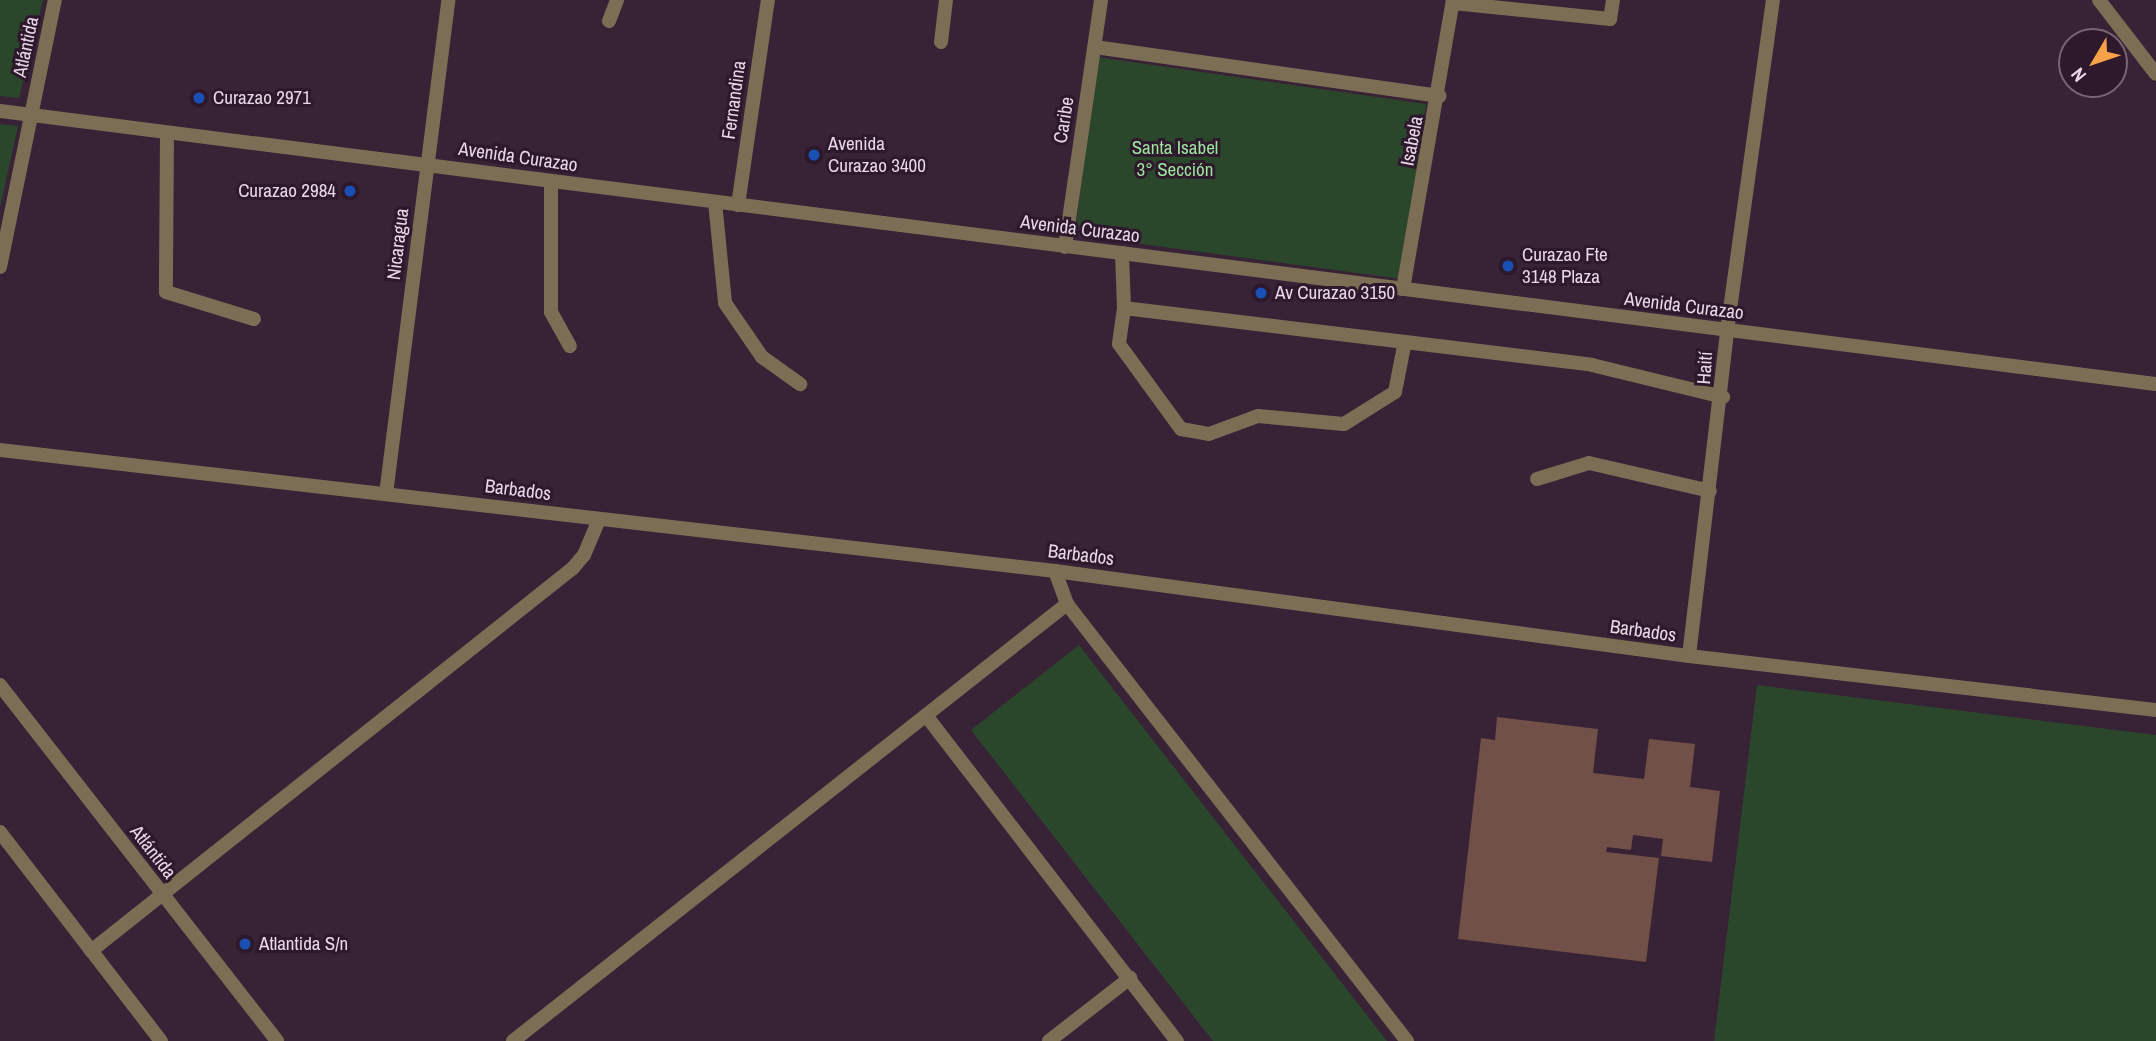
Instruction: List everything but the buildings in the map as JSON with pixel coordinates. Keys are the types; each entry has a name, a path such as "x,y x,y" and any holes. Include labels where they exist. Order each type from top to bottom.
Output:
{"street":[{"name":"Atlántida","path":"0,267 55,0"},
{"name":"Nicaragua","path":"386,494 448,0"},
{"path":"609,21 617,0"},
{"name":"Fernandina","path":"738,205 768,0"},
{"path":"941,42 946,0"},
{"name":"Caribe","path":"1065,247 1101,0"},
{"path":"1453,1 1610,19 1613,0"},
{"name":"Haití","path":"1689,656 1723,397 1727,331 1773,0"},
{"path":"2099,0 2156,74"},
{"name":"Isabela","path":"1403,289 1440,96 1453,1"},
{"path":"1095,47 1440,96"},
{"name":"Avenida Curazao","path":"0,111 2156,384"},
{"path":"167,133 166,292 254,319"},
{"path":"551,181 551,312 570,346"},
{"path":"715,202 725,303 762,357 800,384"},
{"path":"1122,253 1124,307 1119,344 1181,429 1209,434 1258,416 1344,424 1395,392 1404,346"},
{"path":"1124,307 1288,326 1404,346 1592,365 1723,397"},
{"name":"Barbados","path":"0,450 1055,571 1689,656 2156,710"},
{"path":"1537,479 1589,463 1710,491"},
{"path":"91,951 573,568 584,555 598,519"},
{"path":"1055,571 1067,604 1407,1041"},
{"path":"513,1041 928,718 1067,604"},
{"name":"Atlántida","path":"0,685 277,1041"},
{"path":"928,718 1177,1041"},
{"path":"2,837 161,1041"},
{"path":"1049,1041 1130,978"}],"green space":[{"path":"0,0 43,0 19,98 0,96"},
{"name":"Santa Isabel 3° Sección","path":"1097,57 1426,104 1402,279 1075,235"},
{"path":"0,124 18,126 0,208"},
{"path":"1079,645 1387,1041 1213,1041 971,730"},
{"path":"1757,685 2156,735 2156,1041 1714,1041"}],"place":[{"name":"Curazao 2971","path":"199,98"},
{"name":"Avenida Curazao 3400","path":"814,155"},
{"name":"Curazao 2984","path":"350,191"},
{"name":"Curazao Fte 3148 Plaza","path":"1508,266"},
{"name":"Av Curazao 3150","path":"1261,293"},
{"name":"Atlantida S/n","path":"245,944"}]}
